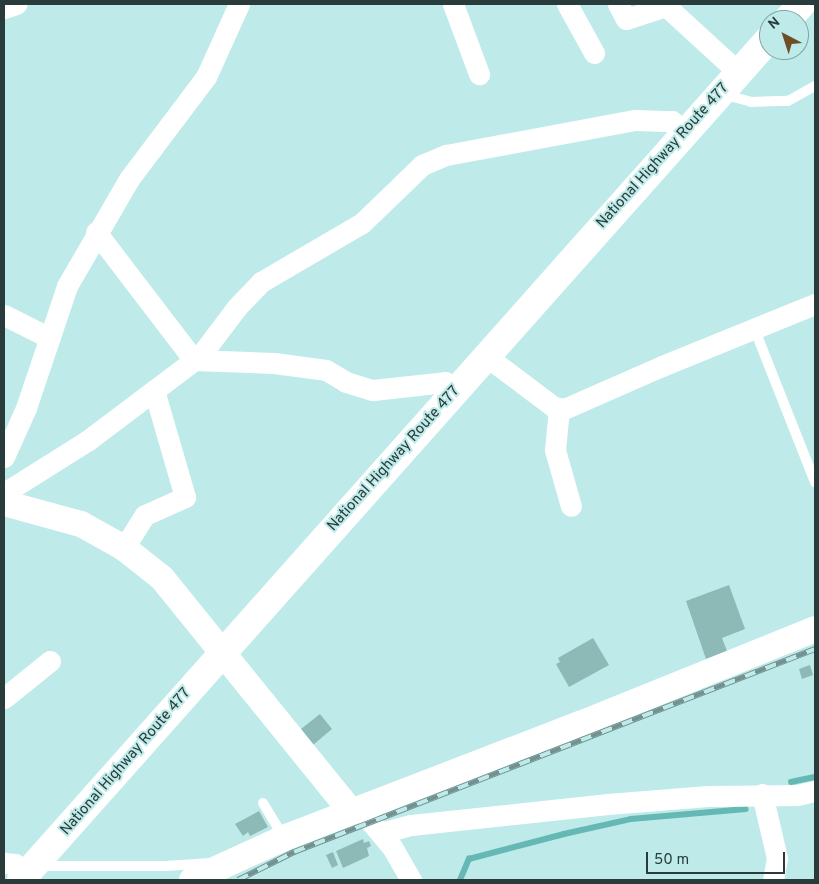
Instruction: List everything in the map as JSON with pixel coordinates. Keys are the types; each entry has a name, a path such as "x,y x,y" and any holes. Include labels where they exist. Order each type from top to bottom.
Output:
{"highway":[{"name":"National Highway Route 477","path":"22,871 223,652 759,50"}],"street":[{"path":"4,8 16,4"},
{"path":"4,457 26,408 67,286 96,232 129,179 206,77 238,4"},
{"path":"452,4 479,74"},
{"path":"567,4 594,54"},
{"path":"618,4 626,19 666,6 738,72"},
{"path":"4,493 87,441 194,360 261,282 362,223 422,166 446,155 634,120 672,121 685,132"},
{"path":"96,232 194,360 274,364 326,370 346,382 373,390 445,382 458,387"},
{"path":"486,356 559,408 564,409 815,304"},
{"path":"4,315 50,338"},
{"path":"124,548 145,515 185,497 154,390"},
{"path":"559,408 556,450 572,506"},
{"path":"4,503 81,524 124,548 162,578 355,809 381,833 411,880"},
{"path":"192,880 228,862 355,809 580,724 815,629"},
{"path":"4,698 50,661"},
{"path":"381,833 411,825 608,804 762,794 797,795 815,791"},
{"path":"762,794 777,858 773,880"}],"lane":[{"path":"719,93 751,102 788,101 815,86"},
{"path":"754,328 815,482"},
{"path":"264,803 284,838"},
{"path":"22,871 228,862"}],"building":[{"path":"729,585 745,629 722,638 727,651 706,659 686,601"},
{"path":"593,638 609,665 569,687 556,664 560,662 558,658"},
{"path":"810,665 813,675 802,679 799,669"},
{"path":"320,714 332,729 313,745 301,729"},
{"path":"259,811 268,827 250,836 248,832 243,836 235,824"},
{"path":"363,839 364,843 369,841 371,846 367,848 369,856 343,868 336,851"},
{"path":"333,852 338,865 332,868 326,855"}],"waterway":[{"path":"791,782 815,777"},
{"path":"460,880 469,859 564,834 631,819 746,809"}],"railway":[{"path":"238,880 294,852 815,649"}]}
